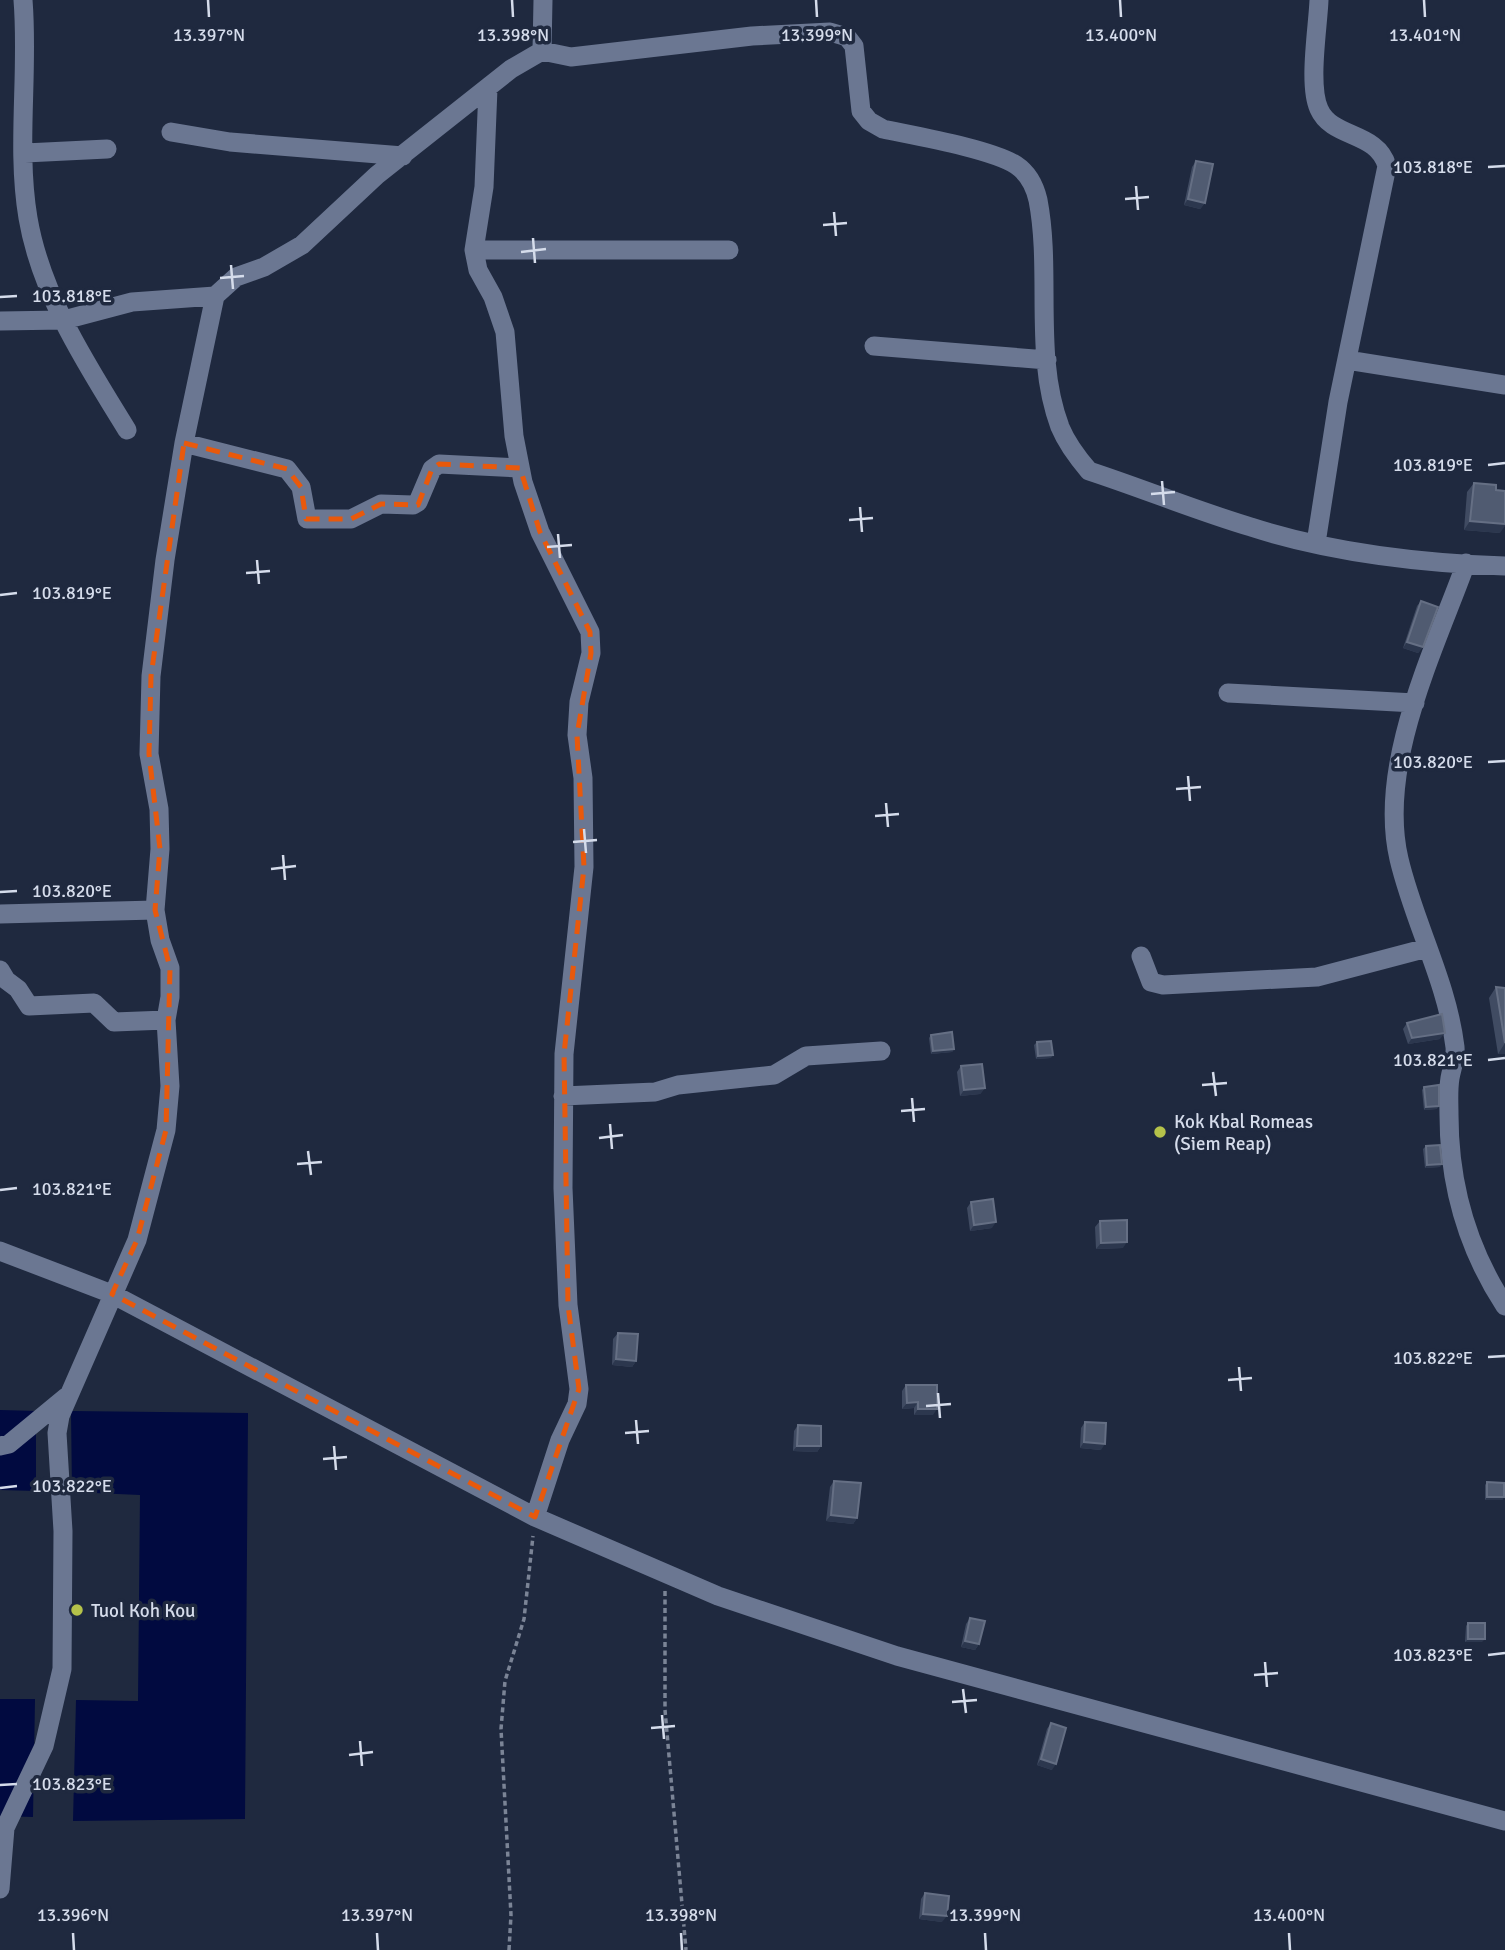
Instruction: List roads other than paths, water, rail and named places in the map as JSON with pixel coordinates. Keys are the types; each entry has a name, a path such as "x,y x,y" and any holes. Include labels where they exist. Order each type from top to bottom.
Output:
{"street":[{"path":"23,0 28,218 42,269 64,320 127,430"},
{"path":"542,51 543,0"},
{"path":"1316,543 1347,360 1387,166 1371,142 1330,124 1319,109 1315,94 1319,0"},
{"path":"0,1889 5,1828 44,1746 62,1669 63,1531 57,1433 69,1395 138,1240 166,1130 170,1086 166,1020 170,997 170,968 160,940 155,910 160,849 159,808 149,754 151,676 159,600 184,443 215,296 236,277 264,267 302,245 402,156 511,69 542,51 571,57 810,31 830,32 847,37 854,46 861,111 869,121 883,128 998,158 1017,166 1032,181 1038,200 1046,360 1060,426 1073,452 1089,471 1253,528 1363,554 1505,566"},
{"path":"488,88 484,187 474,250 478,270 505,331 520,468 540,532 590,632 591,653 579,702 577,735 583,778 584,867 564,1054 568,1305 579,1389 577,1404 560,1440 535,1517"},
{"path":"171,132 230,142 402,156"},
{"path":"25,153 107,149"},
{"path":"474,250 729,250"},
{"path":"0,321 64,320 132,302 215,296"},
{"path":"874,346 1046,360"},
{"path":"1347,360 1505,385"},
{"path":"184,443 287,469 301,487 307,519 351,519 381,504 413,505 418,502 432,469 439,464 520,468"},
{"path":"1466,563 1415,703 1395,780 1393,824 1399,859 1427,948 1443,988 1454,1042 1449,1118 1458,1204 1484,1272 1505,1306"},
{"path":"1228,693 1415,703"},
{"path":"0,914 155,910"},
{"path":"1141,957 1150,982 1163,985 1317,977 1427,948"},
{"path":"0,970 29,1006 94,1003 114,1022 166,1020"},
{"path":"564,1096 655,1093 678,1085 774,1075 806,1056 881,1051"},
{"path":"0,1251 112,1294 535,1517 665,1575 897,1656 1505,1821"},
{"path":"0,1446 9,1444 69,1395"}],"place":[{"name":"Kok Kbal Romeas (Siem Reap)","path":"1160,1132"},
{"name":"Tuol Koh Kou","path":"77,1610"}]}
